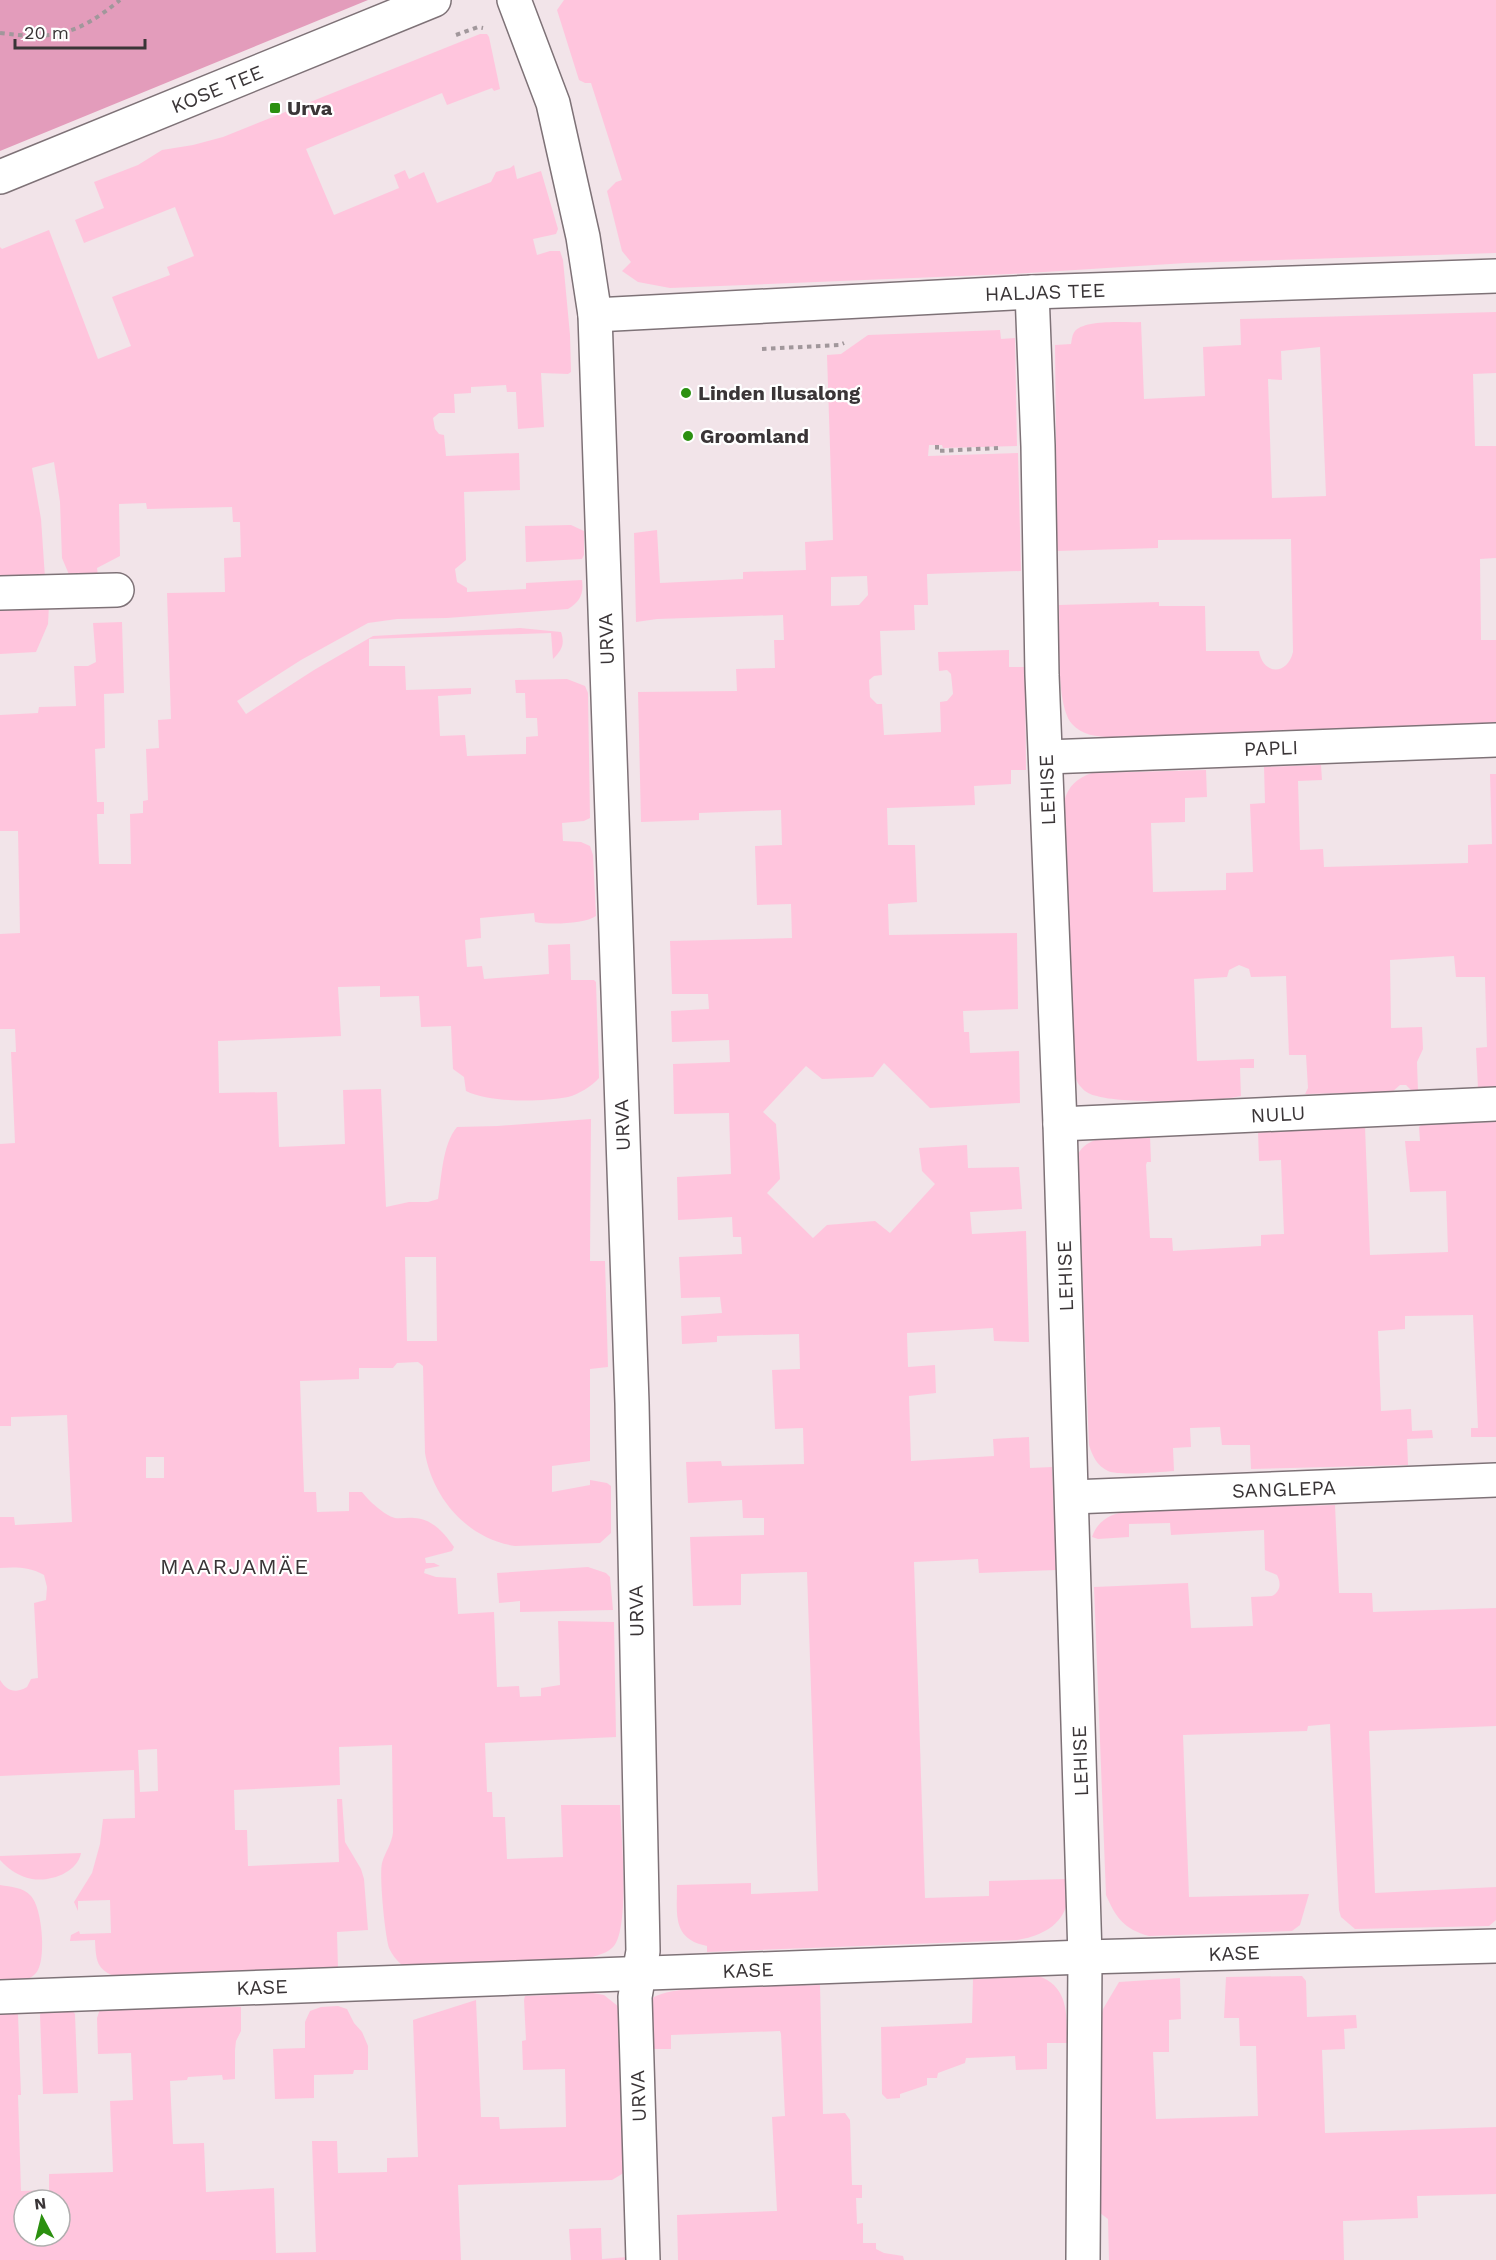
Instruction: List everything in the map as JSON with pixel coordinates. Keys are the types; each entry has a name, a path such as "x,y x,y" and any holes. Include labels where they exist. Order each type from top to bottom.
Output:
{"street":[{"name":"KOSE TEE","path":"0,177 434,0"},
{"name":"URVA","path":"514,0 553,103 583,237 594,315 632,1403 643,1951 635,1997 642,2260"},
{"name":"HALJAS TEE","path":"594,315 1032,292 1496,276"},
{"name":"LEHISE","path":"1032,292 1085,1957 1083,2260"},
{"path":"0,593 117,590"},
{"name":"PAPLI","path":"1046,757 1496,740"},
{"name":"NULU","path":"1060,1125 1496,1104"},
{"name":"SANGLEPA","path":"1072,1497 1496,1480"},
{"name":"KASE","path":"0,1997 1085,1957 1496,1946"}],"path":[{"path":"0,33 34,37 74,31 100,17 120,0"},
{"path":"937,445 937,451 1038,446"}],"shaded area":[{"path":"0,0 368,0 0,151"},
{"path":"564,0 1496,0 1496,253 1186,263 1010,274 670,288 638,282 622,271 631,262 622,251 607,191 616,182 622,180 591,83 579,80 557,10"},
{"path":"480,34 487,34 500,89 494,91 492,88 447,105 442,93 306,149 334,215 399,188 394,175 405,170 409,179 424,172 437,203 491,182 496,172 514,165 517,179 541,171 558,229 556,234 533,239 537,255 560,251 563,260 570,335 571,372 568,374 541,373 544,427 518,429 516,392 507,392 506,385 471,387 471,393 454,394 455,413 439,413 433,418 435,429 439,434 444,435 446,456 519,453 520,490 464,492 466,560 455,569 457,582 467,588 467,592 526,589 526,583 582,580 582,593 576,603 568,609 447,618 397,619 368,623 301,660 237,701 246,714 314,670 373,636 520,628 561,632 562,647 553,659 551,633 369,639 369,666 405,666 406,690 471,688 471,694 438,696 440,736 465,735 467,756 526,754 526,737 538,736 537,718 526,718 525,693 516,693 515,680 567,679 585,686 588,693 590,818 584,821 562,823 563,841 581,842 590,846 593,855 596,916 584,921 558,924 535,922 534,913 480,918 481,938 465,940 467,967 482,966 484,979 549,974 548,945 570,944 571,980 594,980 596,982 599,1078 576,1094 557,1099 488,1098 466,1091 464,1077 453,1069 451,1026 421,1027 419,996 380,997 380,986 338,987 341,1036 218,1041 219,1093 277,1092 279,1147 345,1144 343,1090 381,1089 386,1207 438,1199 445,1152 457,1127 591,1119 590,1261 605,1261 608,1367 590,1369 590,1461 552,1466 552,1492 590,1485 590,1480 611,1486 611,1533 600,1543 515,1546 482,1535 455,1514 436,1486 429,1470 425,1453 423,1366 418,1362 397,1363 393,1368 359,1368 359,1379 300,1381 304,1492 316,1492 317,1512 349,1511 349,1492 362,1492 386,1514 397,1518 421,1519 442,1532 454,1547 452,1551 425,1558 426,1563 440,1566 425,1569 424,1573 436,1577 456,1578 458,1614 494,1612 497,1687 519,1686 520,1697 541,1696 541,1688 560,1685 558,1621 614,1622 616,1737 485,1743 487,1792 492,1792 493,1817 505,1817 507,1859 563,1857 561,1805 620,1805 624,1881 618,1939 609,1950 581,1960 403,1966 397,1960 390,1951 387,1941 381,1880 382,1863 393,1832 392,1745 339,1747 340,1785 234,1790 235,1830 247,1830 248,1866 339,1862 337,1799 342,1799 345,1842 361,1869 364,1879 368,1930 337,1932 338,1969 117,1977 105,1971 98,1963 95,1940 70,1941 71,1935 79,1931 80,1934 111,1933 110,1900 78,1901 78,1911 74,1902 92,1873 100,1844 103,1819 135,1818 134,1770 0,1776 0,1680 5,1687 15,1691 27,1687 31,1679 38,1678 34,1603 46,1600 47,1587 44,1575 39,1572 23,1568 0,1568 0,1517 14,1517 15,1525 72,1522 67,1415 11,1417 11,1426 0,1426 0,1144 15,1143 11,1052 16,1052 15,1029 0,1029 0,934 20,933 18,831 0,831 0,715 38,713 39,707 76,706 74,666 88,666 96,662 93,623 122,622 124,693 104,694 105,748 95,749 97,802 104,802 104,814 97,814 99,864 131,864 130,814 143,813 143,801 148,800 146,749 159,748 158,720 171,719 167,593 225,592 224,558 241,557 240,522 233,522 232,507 147,509 146,503 119,504 120,556 97,568 98,576 70,577 62,558 60,502 54,462 32,468 41,519 45,578 0,581 0,247 2,249 49,230 98,359 131,346 112,297 170,275 167,267 194,256 175,207 84,243 75,220 104,208 94,182 138,165 162,150 223,137","holes":["405,1257 436,1257 437,1341 407,1341","146,1457 164,1457 164,1478 146,1478","157,1749 158,1791 140,1792 138,1750"]},
{"path":"1496,312 1496,373 1473,374 1475,446 1496,446 1496,558 1480,559 1481,640 1496,640 1496,725 1226,736 1100,737 1080,731 1072,724 1063,701 1061,685 1059,605 1159,602 1159,606 1205,606 1206,651 1259,651 1265,665 1275,670 1281,669 1290,660 1293,652 1291,539 1158,540 1158,548 1057,551 1055,345 1071,344 1075,331 1088,325 1106,322 1141,322 1144,399 1205,396 1203,347 1241,345 1240,319","holes":["1320,347 1326,496 1272,498 1268,379 1282,380 1281,351"]},
{"path":"1000,330 1001,339 1015,338 1017,446 943,448 942,445 929,445 928,456 1018,453 1021,571 927,574 928,605 914,605 915,630 880,631 882,675 874,676 869,680 870,697 877,704 882,704 884,735 941,732 940,702 947,701 953,694 951,674 947,670 939,671 938,652 1009,650 1009,667 1025,667 1026,770 1011,770 1011,784 974,786 975,805 887,808 888,845 915,845 917,902 888,904 889,935 1017,933 1018,1009 963,1011 964,1032 969,1032 970,1053 1019,1051 1020,1103 930,1108 884,1063 873,1077 822,1079 806,1066 763,1112 776,1124 780,1179 767,1193 813,1238 827,1225 875,1221 890,1233 935,1184 922,1171 919,1148 967,1145 968,1168 1019,1167 1022,1209 970,1212 972,1234 1026,1231 1029,1342 994,1341 993,1328 907,1333 908,1367 935,1365 936,1393 909,1396 911,1461 994,1456 993,1439 1029,1437 1030,1468 1052,1467 1056,1570 979,1573 978,1559 914,1562 925,1898 989,1896 989,1881 1067,1879 1067,1901 1063,1914 1053,1926 1032,1937 1017,1940 707,1952 707,1946 696,1943 682,1932 677,1916 677,1885 751,1883 751,1894 818,1891 807,1572 741,1574 741,1605 693,1606 690,1537 764,1535 764,1518 743,1518 742,1500 688,1503 686,1462 721,1461 722,1466 804,1464 803,1428 775,1429 772,1370 800,1369 799,1334 717,1336 717,1342 682,1344 681,1316 722,1313 720,1297 681,1298 679,1257 742,1254 741,1237 733,1237 732,1217 678,1220 677,1177 731,1174 729,1113 674,1114 673,1064 730,1062 729,1040 672,1042 671,1011 709,1009 708,994 672,994 670,941 792,938 791,904 757,905 755,846 782,845 781,810 699,813 699,820 641,822 638,692 737,691 736,669 775,668 774,640 784,640 783,615 657,619 636,622 634,533 657,530 660,583 743,579 743,572 806,570 805,542 833,540 827,355 841,354 868,335","holes":["867,576 868,595 859,605 831,606 831,577"]},
{"path":"571,525 584,531 582,559 526,562 525,526"},
{"path":"0,605 49,605 48,624 36,652 0,654"},
{"path":"1321,765 1322,780 1298,781 1300,850 1323,849 1324,867 1468,863 1468,845 1492,844 1490,774 1496,774 1496,1088 1478,1088 1476,1048 1487,1047 1485,977 1456,977 1454,956 1390,960 1391,1028 1422,1027 1423,1049 1417,1062 1418,1091 1412,1091 1406,1085 1400,1085 1392,1092 1305,1094 1308,1088 1306,1055 1289,1055 1286,976 1251,977 1249,969 1239,965 1229,970 1227,977 1194,979 1197,1061 1254,1059 1254,1068 1240,1068 1241,1096 1212,1100 1147,1101 1109,1099 1086,1092 1076,1079 1074,1063 1064,802 1071,787 1082,777 1092,773 1206,770 1207,797 1185,798 1185,822 1151,823 1153,892 1226,890 1226,873 1253,872 1250,804 1265,803 1264,767"},
{"path":"1496,1122 1496,1437 1471,1437 1471,1428 1478,1428 1473,1315 1405,1316 1405,1329 1378,1331 1381,1411 1411,1409 1412,1431 1432,1430 1433,1438 1407,1439 1408,1465 1251,1469 1250,1445 1222,1445 1220,1427 1190,1428 1191,1447 1173,1448 1174,1471 1121,1473 1108,1471 1098,1463 1089,1445 1078,1154 1084,1147 1100,1138 1150,1136 1151,1162 1147,1162 1146,1165 1150,1238 1172,1238 1173,1251 1261,1246 1261,1235 1284,1234 1281,1160 1259,1161 1258,1131 1365,1127 1370,1255 1448,1252 1446,1191 1410,1192 1405,1141 1420,1141 1419,1127 1421,1125"},
{"path":"1335,1505 1339,1593 1372,1593 1373,1612 1496,1608 1496,1726 1369,1731 1375,1893 1496,1887 1496,1920 1489,1926 1355,1929 1341,1917 1330,1724 1308,1726 1307,1731 1183,1735 1189,1897 1309,1894 1300,1925 1292,1931 1149,1936 1133,1930 1117,1916 1106,1895 1094,1587 1188,1583 1191,1628 1253,1626 1251,1597 1272,1596 1279,1589 1280,1584 1277,1575 1265,1570 1264,1530 1171,1535 1170,1523 1129,1524 1129,1537 1098,1539 1092,1537 1106,1518 1130,1510"},
{"path":"588,1567 606,1573 610,1577 613,1610 520,1612 520,1601 499,1603 497,1573"},
{"path":"81,1853 74,1866 62,1875 39,1880 23,1876 0,1860 0,1856"},
{"path":"0,1885 28,1893 38,1911 42,1932 42,1954 38,1970 28,1979 0,1981"},
{"path":"1038,1976 1056,1987 1061,1994 1067,2023 1067,2043 1047,2043 1047,2069 1016,2070 1015,2056 966,2058 965,2063 938,2073 937,2078 927,2078 927,2085 900,2094 900,2098 887,2099 882,2094 881,2027 972,2023 973,1979"},
{"path":"1302,1976 1306,1981 1307,2017 1356,2015 1357,2028 1344,2029 1345,2049 1322,2050 1325,2133 1496,2127 1496,2194 1417,2196 1418,2218 1343,2221 1344,2260 1109,2260 1108,2219 1100,2213 1099,2026 1103,2009 1119,1982 1180,1978 1181,2019 1169,2020 1169,2052 1153,2052 1156,2119 1258,2116 1256,2046 1240,2046 1239,2018 1224,2018 1226,1977"},
{"path":"820,1985 823,2114 845,2113 850,2120 852,2185 862,2185 862,2198 856,2198 857,2224 863,2223 863,2243 876,2243 876,2249 884,2253 903,2256 904,2260 678,2260 677,2215 777,2211 772,2117 785,2116 781,2034 780,2031 671,2035 671,2049 649,2049 648,2016 652,1999 680,1990 704,1988"},
{"path":"593,1993 604,1995 619,2007 627,2171 612,2180 458,2185 461,2260 0,2260 0,2010 16,2011 18,2015 21,2188 12,2188 12,2248 72,2248 72,2188 49,2188 49,2174 113,2172 110,2101 133,2100 131,2053 98,2054 97,2018 100,2009 241,2007 241,2031 235,2050 235,2079 223,2080 222,2075 188,2077 187,2080 170,2081 173,2144 204,2143 206,2192 274,2188 276,2253 316,2252 312,2141 337,2141 338,2173 387,2172 387,2158 418,2157 413,2020 476,2000 481,2117 499,2117 500,2129 566,2127 565,2069 523,2070 522,2041 526,2040 525,1996"},
{"path":"338,2006 347,2009 362,2032 368,2046 368,2070 354,2070 353,2074 314,2075 314,2098 275,2099 273,2049 305,2048 305,2022 310,2011 321,2007"},
{"path":"71,2009 75,2014 78,2093 43,2094 40,2015 45,2011"},
{"path":"601,2228 602,2259 628,2257 631,2260 571,2260 569,2229"}],"place":[{"name":"Urva","path":"275,108"},
{"name":"Linden Ilusalong","path":"686,393"},
{"name":"Groomland","path":"688,436"}],"district":[{"name":"MAARJAMÄE","path":"235,1566"}]}
